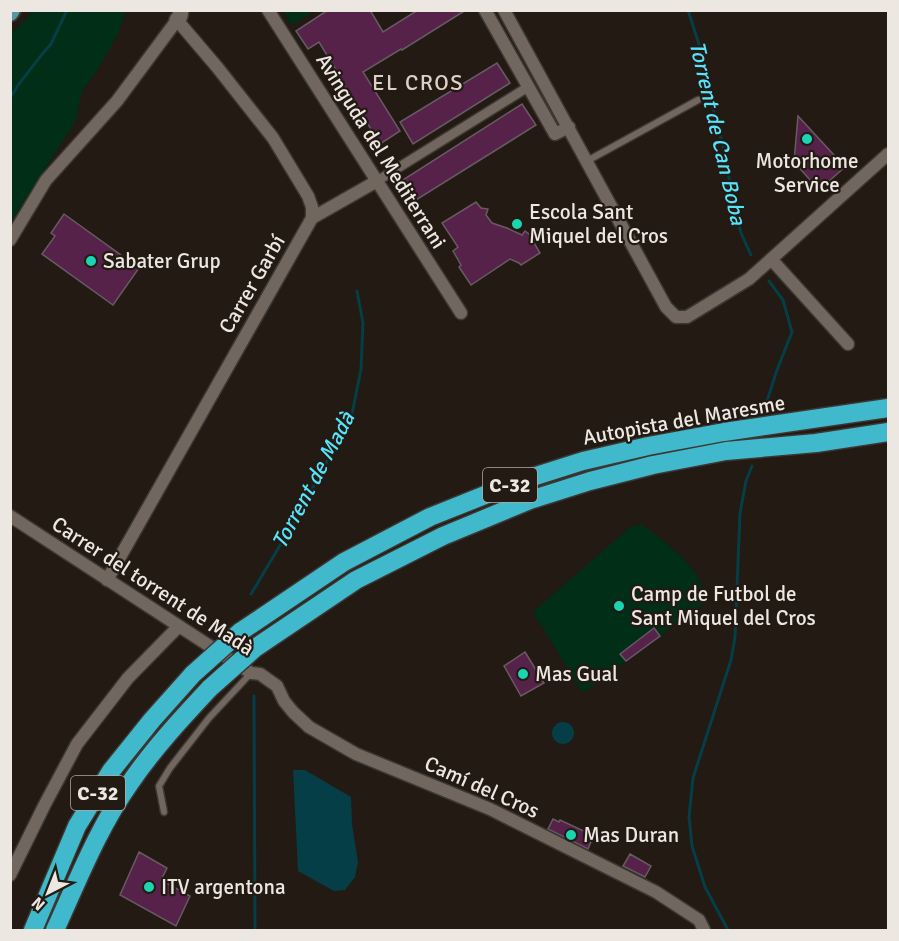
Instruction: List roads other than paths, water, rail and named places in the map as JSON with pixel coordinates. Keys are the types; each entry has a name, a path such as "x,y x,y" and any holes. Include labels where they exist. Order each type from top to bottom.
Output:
{"highway":[{"name":"Autopista del Maresme","path":"33,930 77,826 111,771 152,720 193,674 240,632 344,562 430,517 520,481 583,461 724,432 888,408"},
{"name":"Autopista del Maresme","path":"55,930 98,837 130,783 169,732 210,688 255,648 356,580 443,536 530,500 590,481 653,465 726,452 816,443 888,432"}],"street":[{"name":"Avinguda del Mediterrani","path":"268,10 461,313"},
{"path":"485,10 555,134 569,127"},
{"path":"504,10 666,307 676,317 687,317 749,279 888,154"},
{"path":"10,240 46,180 117,101 182,14 217,67 273,138 308,196 312,207 312,218 377,181 528,87"},
{"name":"Carrer Garbí","path":"106,580 312,218"},
{"path":"771,260 848,344"},
{"name":"Carrer del torrent de Madà","path":"10,516 251,673"},
{"path":"10,875 77,744 128,678 178,627"},
{"name":"Camí del Cros","path":"251,673 260,674 277,687 284,701 309,727 377,762 490,810 656,892 699,920 704,930"}],"lane":[{"path":"587,161 698,100"},
{"name":"Carrer del torrent de Madà","path":"164,812 159,786 170,768 209,718 251,673"}],"water":[{"path":"563,722 571,725 574,733 571,741 563,744 555,741 552,733 555,725"},
{"path":"293,770 305,770 351,797 352,824 358,862 355,877 345,890 334,891 298,871"}],"waterway":[{"path":"10,98 51,44 67,10"},
{"name":"Torrent de Can Boba","path":"688,10 703,57 741,233 751,255"},
{"name":"Torrent de Can Boba","path":"765,407 792,332 783,300 769,281"},
{"name":"Torrent de Madà","path":"251,594 300,512 352,414 361,369 363,323 357,291"},
{"name":"Torrent de Can Boba","path":"728,930 705,887 692,846 689,817 693,778 731,660 735,637 740,513 746,481 752,466"},
{"name":"Torrent de Madà","path":"254,696 255,930"}],"place":[{"name":"Motorhome Service","path":"807,139"},
{"name":"Escola Sant Miquel del Cros","path":"517,224"},
{"name":"Sabater Grup","path":"91,261"},
{"name":"Camp de Futbol de Sant Miquel del Cros","path":"619,606"},
{"name":"Mas Gual","path":"523,674"},
{"name":"Mas Duran","path":"571,835"},
{"name":"ITV argentona","path":"149,887"}],"district":[{"name":"EL CROS","path":"418,82"}]}
